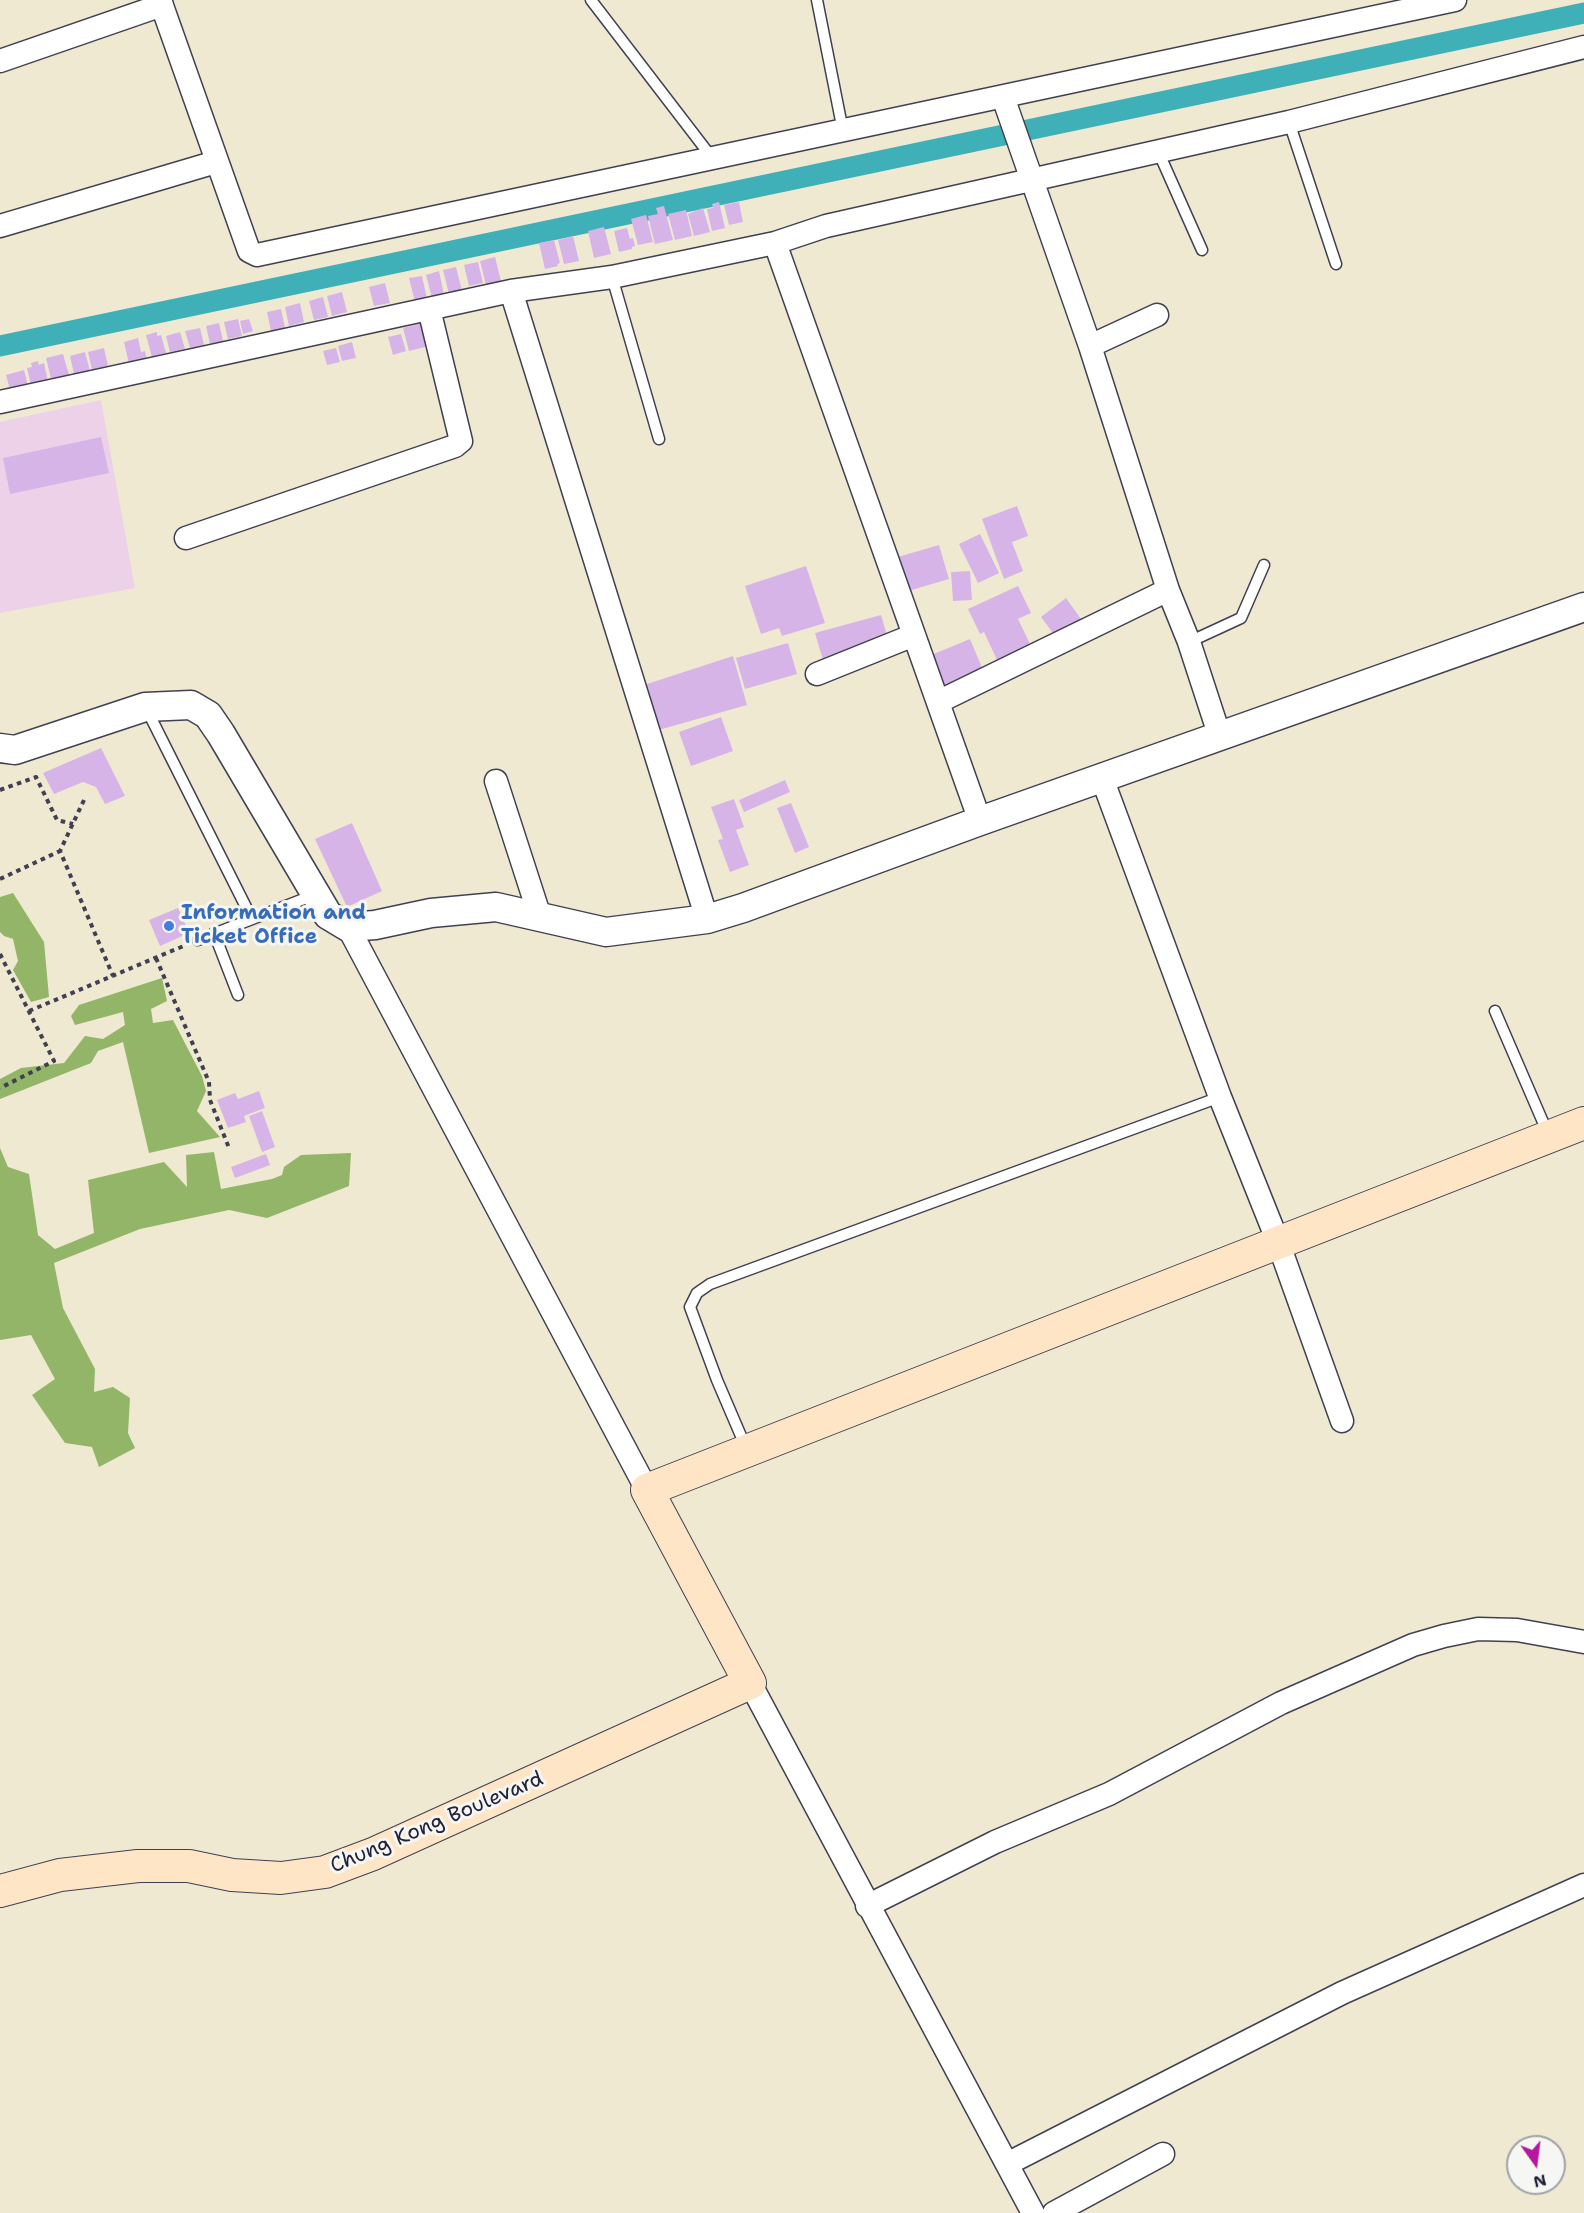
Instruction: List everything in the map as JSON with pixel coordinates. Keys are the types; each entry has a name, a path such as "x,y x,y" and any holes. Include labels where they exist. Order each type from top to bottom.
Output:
{"main road":[{"path":"750,1683 647,1490 1584,1123"},
{"name":"Chung Kong Boulevard","path":"0,1891 60,1875 138,1866 189,1866 232,1875 282,1878 325,1872 373,1854 750,1683"}],"street":[{"path":"0,61 161,3 249,251 257,255 843,131 1007,106 1455,0"},
{"path":"0,402 511,291 612,277 775,243 826,226 1289,122 1584,47"},
{"path":"1007,106 1090,346 1168,590 1189,642 1220,737"},
{"path":"0,226 216,162"},
{"path":"775,243 980,821"},
{"path":"511,291 707,919"},
{"path":"186,538 455,447 461,441 429,309"},
{"path":"1090,346 1157,315"},
{"path":"938,702 1168,590"},
{"path":"348,927 496,907 606,932 707,919 1584,607"},
{"path":"817,674 914,635"},
{"path":"0,748 15,750 145,707 191,705 208,715 314,895 328,915 348,927 647,1490"},
{"path":"1102,778 1220,1097 1278,1242 1342,1421"},
{"path":"496,781 540,917"},
{"path":"867,1906 995,1842 1109,1794 1281,1703 1413,1645 1478,1629 1518,1630 1584,1642"},
{"path":"750,1683 867,1906 1033,2213"},
{"path":"1007,2164 1342,1992 1584,1885"},
{"path":"1054,2213 1163,2154"}],"lane":[{"path":"591,0 713,159"},
{"path":"817,0 843,131"},
{"path":"1289,122 1336,264"},
{"path":"1158,151 1202,250"},
{"path":"612,277 659,440"},
{"path":"1189,642 1241,618 1264,565"},
{"path":"145,707 252,919"},
{"path":"198,940 314,895"},
{"path":"214,933 238,995"},
{"path":"1495,1011 1549,1136"},
{"path":"748,1450 717,1380 690,1306 697,1293 710,1284 1220,1097"}],"path":[{"path":"0,790 36,777 57,820 73,824"},
{"path":"0,879 60,851 84,800"},
{"path":"60,851 113,976"},
{"path":"29,1011 198,940"},
{"path":"0,954 54,1061 0,1088"},
{"path":"156,957 209,1082 210,1100 230,1148"}],"shaded area":[{"path":"101,400 135,588 0,613 0,422"}],"green space":[{"path":"13,893 44,942 49,997 31,1002 13,970 18,961 13,939 0,932 0,897"},
{"path":"162,978 167,1001 151,1009 153,1023 173,1020 202,1076 206,1091 197,1111 220,1137 149,1153 123,1042 98,1051 91,1063 0,1099 0,1079 21,1068 64,1063 85,1036 103,1039 125,1025 123,1012 75,1025 71,1016 79,1005"},
{"path":"0,1148 8,1167 29,1174 38,1235 55,1249 94,1233 88,1180 164,1162 187,1187 186,1155 214,1152 221,1189 282,1175 284,1167 301,1155 351,1153 349,1186 267,1218 229,1210 140,1229 54,1263 63,1308 95,1369 94,1392 113,1387 130,1398 128,1433 135,1448 99,1467 92,1447 65,1443 32,1395 55,1379 31,1335 0,1340"}],"building":[{"path":"719,202 725,228 712,231 707,209 713,208 712,204"},
{"path":"739,202 743,222 729,225 724,205"},
{"path":"664,206 673,240 655,244 648,216 658,214 656,208"},
{"path":"703,208 710,232 694,236 688,214"},
{"path":"686,210 692,236 675,240 668,214"},
{"path":"646,215 653,242 638,245 631,219"},
{"path":"604,227 611,254 594,258 588,231"},
{"path":"627,228 635,246 619,252 614,231"},
{"path":"573,236 579,261 564,264 558,240"},
{"path":"554,240 560,263 557,264 558,266 545,269 539,243"},
{"path":"495,257 501,281 486,285 480,261"},
{"path":"478,262 483,283 469,286 464,265"},
{"path":"456,267 462,291 449,294 443,270"},
{"path":"439,271 444,295 432,298 426,275"},
{"path":"422,276 427,299 415,302 409,278"},
{"path":"385,283 390,303 374,306 369,287"},
{"path":"342,292 347,312 332,316 327,296"},
{"path":"323,297 328,317 314,320 309,301"},
{"path":"300,303 304,322 289,326 285,307"},
{"path":"281,309 285,328 271,331 267,312"},
{"path":"238,319 242,336 228,339 224,322"},
{"path":"249,319 253,331 243,334 240,321"},
{"path":"219,323 223,341 210,344 206,326"},
{"path":"423,323 429,346 409,351 403,328"},
{"path":"200,328 204,345 190,348 185,331"},
{"path":"157,332 157,336 161,335 166,353 152,357 146,335"},
{"path":"180,332 185,349 170,352 166,336"},
{"path":"401,334 406,351 393,355 388,337"},
{"path":"138,338 141,352 145,351 147,360 129,364 124,342"},
{"path":"352,342 356,358 342,361 338,346"},
{"path":"104,348 108,366 92,370 88,352"},
{"path":"336,348 340,362 327,365 323,351"},
{"path":"85,352 90,371 74,374 70,356"},
{"path":"63,354 69,375 58,378 52,383 46,358"},
{"path":"38,361 39,365 44,363 48,381 31,385 27,368 32,367 31,363"},
{"path":"24,370 28,386 10,390 6,375"},
{"path":"101,437 109,473 10,494 3,458"},
{"path":"1017,506 1028,536 1012,542 1023,571 1004,579 982,519"},
{"path":"980,534 999,573 978,583 959,544"},
{"path":"939,545 949,579 908,591 898,557"},
{"path":"806,566 825,623 782,636 779,628 761,634 745,586"},
{"path":"970,571 972,600 953,601 951,572"},
{"path":"1018,586 1031,613 1018,619 1030,644 997,660 984,632 980,634 968,609"},
{"path":"1066,598 1081,619 1056,637 1041,617"},
{"path":"881,615 889,642 823,660 815,633"},
{"path":"970,639 983,670 942,687 929,656"},
{"path":"788,643 797,674 745,689 736,658"},
{"path":"733,656 747,705 655,731 641,686"},
{"path":"721,717 733,751 691,766 679,732"},
{"path":"101,748 125,796 105,804 96,787 83,782 54,794 43,773"},
{"path":"785,780 790,792 744,812 739,800"},
{"path":"734,799 744,827 736,830 749,865 730,872 718,840 723,839 711,807"},
{"path":"791,803 809,847 795,853 777,808"},
{"path":"352,823 382,891 347,907 315,839"},
{"name":"Information and Ticket Office","path":"178,908 189,933 160,946 149,920"},
{"path":"259,1091 265,1108 244,1116 246,1122 228,1128 217,1100 235,1093 238,1099"},
{"path":"262,1111 275,1147 262,1152 249,1116"},
{"path":"266,1154 270,1165 235,1178 231,1167"}],"waterway":[{"path":"0,346 1584,13"}],"place":[{"name":"Information and Ticket Office","path":"169,926"}]}
